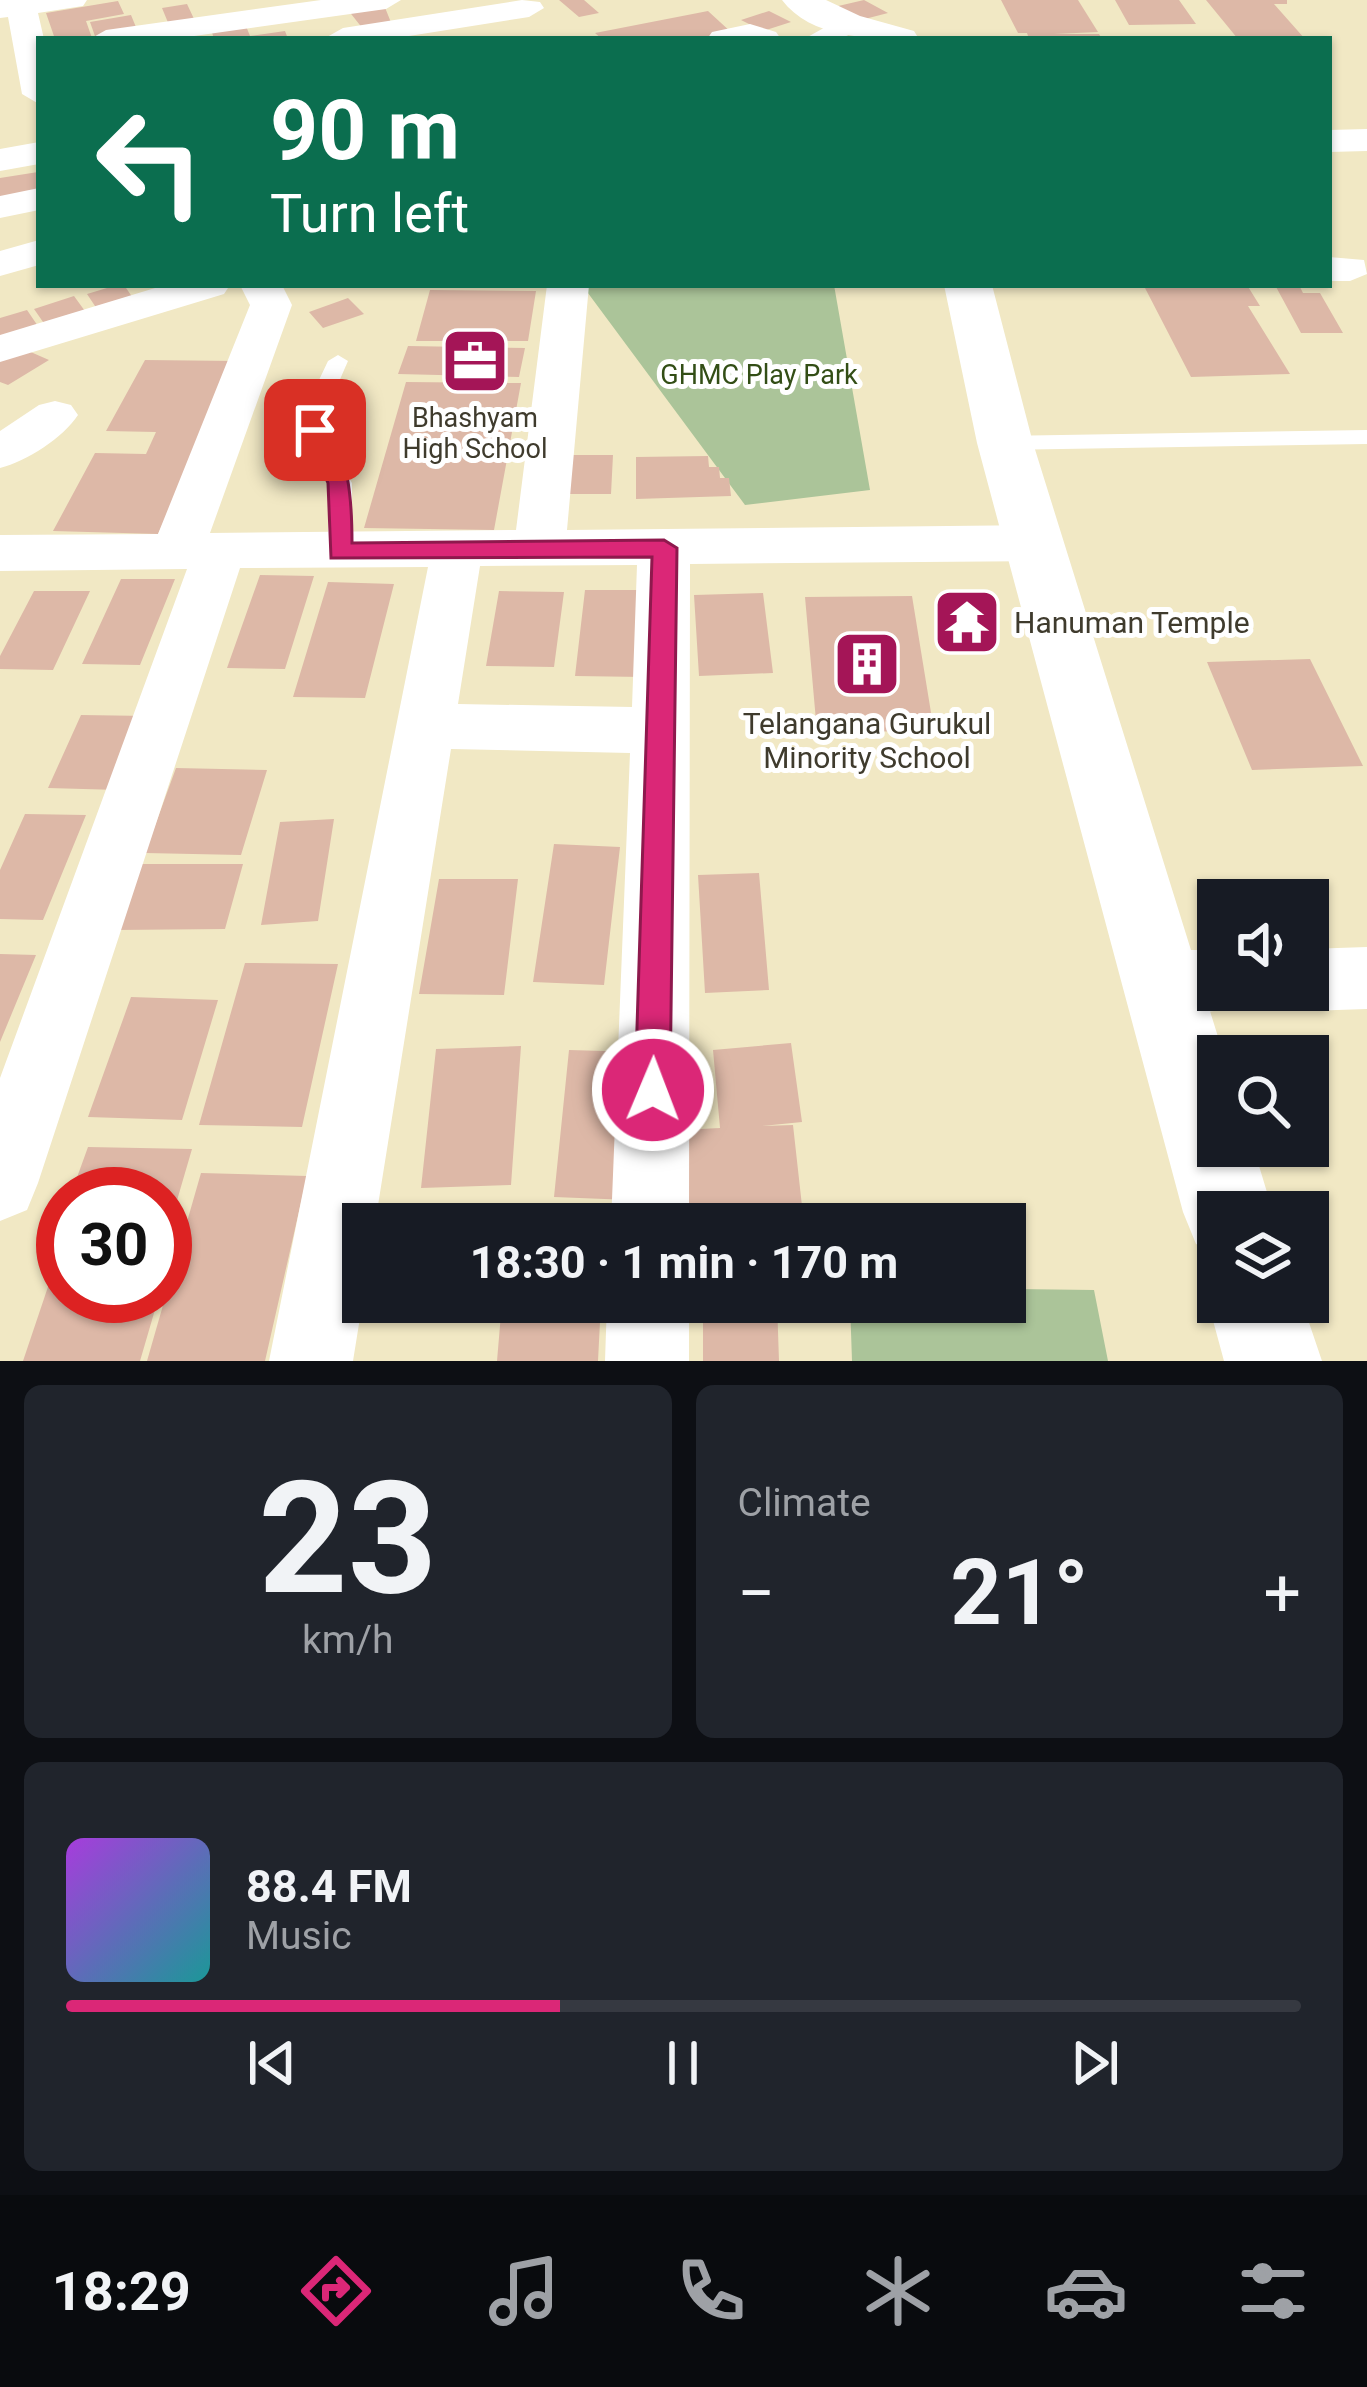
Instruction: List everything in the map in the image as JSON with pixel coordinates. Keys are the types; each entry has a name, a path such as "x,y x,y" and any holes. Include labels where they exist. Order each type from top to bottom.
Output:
{"street":[{"path":"0,88 30,68 14,5 72,0"},
{"path":"128,36 386,0"},
{"path":"800,0 834,32 873,36"},
{"path":"343,36 525,4 554,36"},
{"path":"1332,141 1367,140"},
{"path":"0,160 36,154"},
{"path":"0,207 36,200"},
{"path":"0,264 36,253"},
{"path":"0,316 90,288"},
{"path":"0,349 199,288"},
{"path":"0,1183 271,305 262,288"},
{"path":"539,549 568,288"},
{"path":"969,288 1034,544 1188,982 1224,1191"},
{"path":"0,453 55,415"},
{"path":"7,564 197,554 1034,544"},
{"path":"650,1203 664,548"},
{"path":"354,1203 425,726 458,550"},
{"path":"425,726 660,731"},
{"path":"1329,979 1367,978"},
{"path":"311,1361 342,1266"},
{"path":"647,1361 648,1323"},
{"path":"1261,1323 1273,1361"}],"lane":[{"path":"338,361 313,416 319,446 340,483 340,552"},
{"path":"1005,443 1367,437"}],"green space":[{"name":"GHMC Play Park","path":"584,288 835,288 870,490 745,505"},
{"path":"1026,1289 1094,1290 1108,1361 852,1361 851,1323 1026,1323"}],"building":[{"path":"559,0 584,0 599,13 579,17"},
{"path":"864,0 888,13 857,21 834,7"},
{"path":"1001,0 1078,0 1098,32 1054,34 1100,36 1028,36 1018,33"},
{"path":"1115,0 1179,0 1196,24 1129,25"},
{"path":"1206,0 1287,0 1287,4 1274,4 1302,36 1236,36"},
{"path":"118,1 124,14 86,21 91,36 54,36 46,13"},
{"path":"187,4 195,21 169,25 162,8"},
{"path":"384,5 392,25 363,29 348,10"},
{"path":"708,11 732,33 598,36 595,33"},
{"path":"769,11 791,22 763,31 741,20"},
{"path":"131,15 138,32 95,36 90,22"},
{"path":"244,21 250,36 213,36 210,26"},
{"path":"285,31 287,36 250,36"},
{"path":"36,172 36,191 0,197 0,178"},
{"path":"126,288 137,304 101,315 87,294"},
{"path":"1145,288 1249,288 1260,306 1248,306 1290,374 1191,377"},
{"path":"1277,288 1320,293 1343,333 1301,333"},
{"path":"430,290 536,291 528,341 416,341"},
{"path":"74,296 90,318 50,332 34,309"},
{"path":"348,298 364,314 323,328 309,312"},
{"path":"27,310 42,332 0,346 0,318"},
{"path":"17,346 49,360 8,385 0,382 0,356"},
{"path":"408,346 525,348 519,377 398,374"},
{"path":"145,360 237,361 158,534 53,531 95,453 146,454 156,432 106,431"},
{"path":"406,382 521,383 494,530 364,528"},
{"path":"557,455 613,455 611,494 553,494"},
{"path":"708,456 709,467 719,467 720,478 729,478 731,496 636,499 636,457"},
{"path":"260,575 314,576 285,669 227,668"},
{"path":"121,579 175,579 140,665 82,664"},
{"path":"328,582 394,584 365,698 293,697"},
{"path":"585,590 649,590 643,677 575,676"},
{"path":"34,591 90,591 53,670 0,669 0,656"},
{"path":"499,591 564,592 554,667 486,666"},
{"path":"763,593 773,673 699,676 694,595"},
{"name":"Telangana Gurukul Minority School","path":"912,596 934,731 817,732 805,597"},
{"path":"1310,659 1363,766 1252,770 1207,662"},
{"path":"81,715 148,716 119,790 48,788"},
{"path":"176,768 267,770 241,855 145,853"},
{"path":"25,814 86,815 43,920 0,919 0,870"},
{"path":"334,819 318,921 261,925 280,822"},
{"path":"554,844 620,847 604,985 533,982"},
{"path":"137,864 243,864 225,929 115,930"},
{"path":"759,873 769,990 705,993 698,875"},
{"path":"439,879 518,879 504,995 419,994"},
{"path":"0,954 36,955 0,1042"},
{"path":"245,963 338,964 302,1127 199,1125"},
{"path":"131,997 218,1000 182,1120 88,1117"},
{"path":"791,1043 802,1122 761,1126 793,1125 802,1203 659,1203 661,1131 720,1128 713,1050"},
{"path":"521,1046 511,1185 421,1188 436,1049"},
{"path":"569,1050 639,1052 630,1200 554,1197"},
{"path":"88,1147 192,1149 187,1167 81,1167"},
{"path":"201,1173 307,1176 265,1361 147,1361 158,1323 192,1323 192,1204"},
{"path":"36,1322 151,1323 140,1361 23,1361"},
{"path":"500,1323 600,1323 598,1361 497,1361"},
{"path":"703,1323 778,1323 779,1361 703,1361"}],"place":[{"name":"Bhashyam High School","path":"475,361"},
{"name":"Hanuman Temple","path":"967,622"},
{"name":"Telangana Gurukul Minority School","path":"867,664"}],"route":[{"path":"315,430 340,483 340,552 664,548 653,1090"}]}
